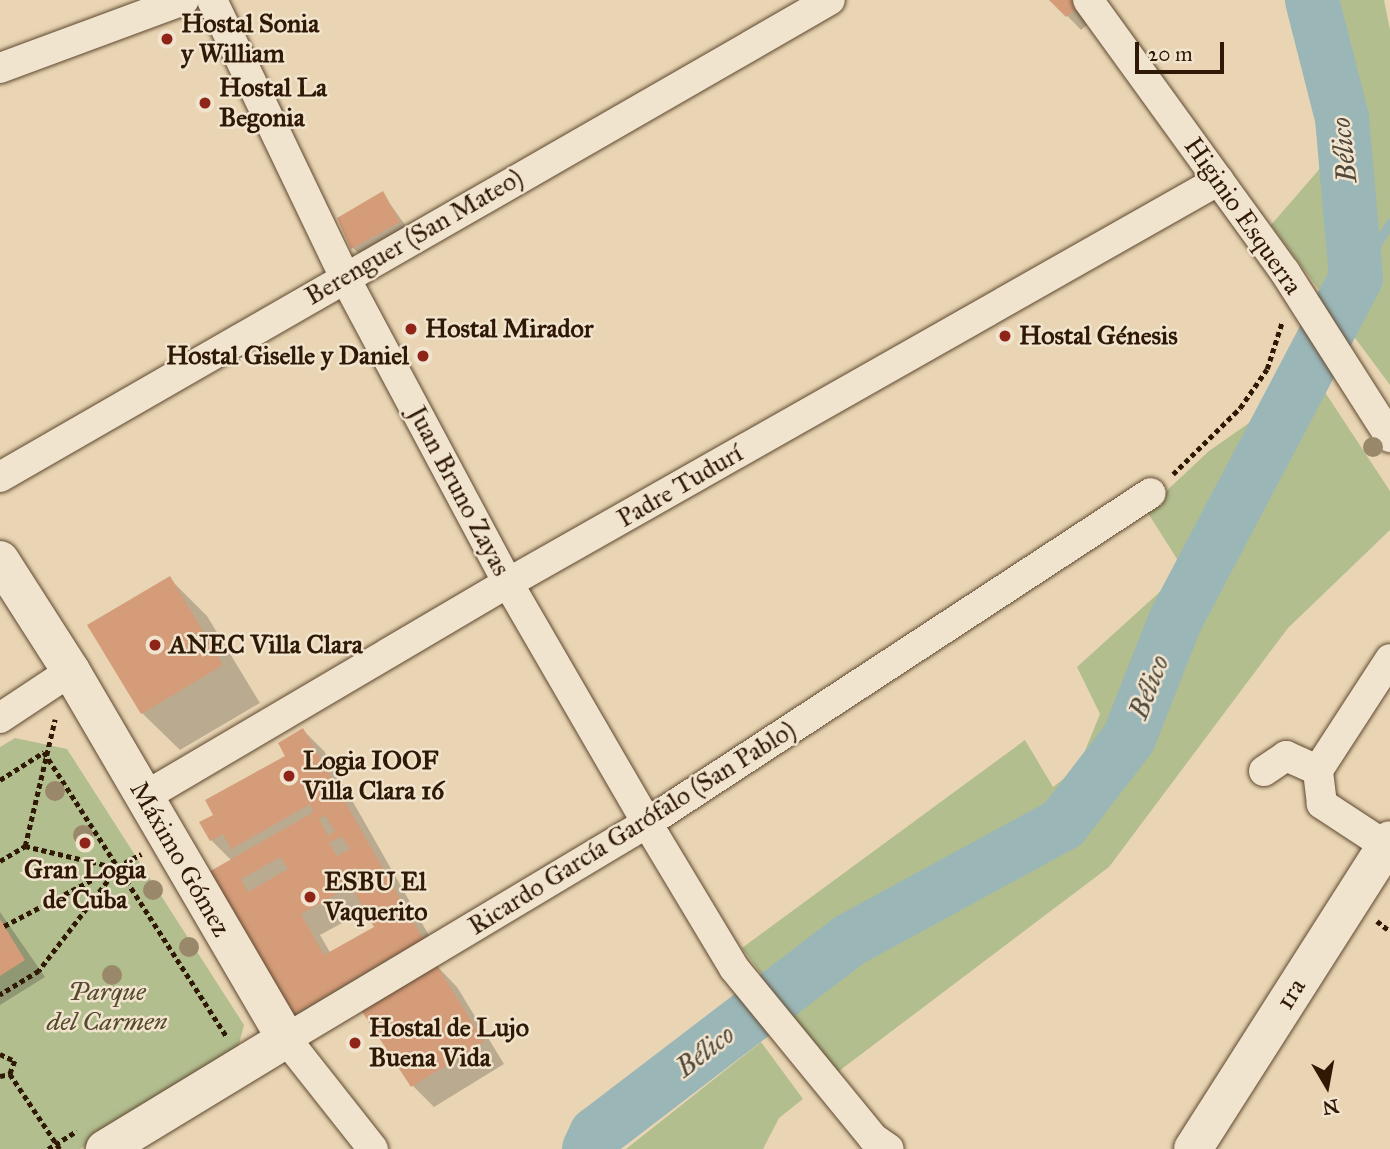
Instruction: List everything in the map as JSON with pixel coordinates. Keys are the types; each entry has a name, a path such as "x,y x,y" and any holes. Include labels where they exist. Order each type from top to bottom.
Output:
{"street":[{"path":"0,68 184,0"},
{"name":"Juan Bruno Zayas","path":"212,0 344,276 508,583 648,823 734,968 794,1046 873,1138 889,1149"},
{"name":"Berenguer (San Mateo)","path":"0,477 344,276 830,0"},
{"name":"Higinio Esquerra","path":"1088,0 1285,272 1389,434"},
{"name":"Padre Tudurí","path":"144,797 508,583 1219,180"},
{"name":"Ricardo García Garófalo (San Pablo)","path":"97,1136 286,1039 648,823 1151,493"},
{"name":"Máximo Gómez","path":"0,560 71,671 286,1039 373,1149"},
{"path":"1388,843 1322,804 1318,770 1390,659"},
{"path":"0,718 71,671"},
{"path":"1264,771 1286,755 1318,770"},
{"name":"1ra","path":"1193,1149 1388,843"}],"path":[{"path":"1151,493 1199,452 1240,408 1267,369 1281,324 1285,272"},
{"path":"0,780 44,752"},
{"path":"25,846 44,752"},
{"path":"44,752 226,1036 215,1044"},
{"path":"0,861 25,846 118,868"},
{"path":"4,926 118,868"},
{"path":"0,995 39,971 118,868"},
{"path":"0,1054 15,1061 10,1074"},
{"path":"0,1076 10,1074"},
{"path":"10,1074 60,1149"},
{"path":"48,1149 56,1143 97,1136"}],"green space":[{"path":"1322,0 1384,0 1390,30 1390,385 1271,225 1329,158 1343,85"},
{"path":"1315,377 1390,491 1390,530 1288,628 1109,867 835,1074 742,948 1025,740 1053,787 1078,768 1100,714 1077,667 1184,570 1146,510 1209,451"},
{"name":"Parque del Carmen","path":"15,738 67,749 244,1025 237,1052 80,1149 0,1149 0,747"},
{"path":"761,1042 803,1099 779,1118 763,1149 626,1149"}],"building":[{"path":"1049,0 1080,0 1083,3 1066,17"},
{"path":"383,191 400,222 351,249 337,218"},
{"name":"ANEC Villa Clara","path":"170,576 223,665 141,714 87,625"},
{"name":"ESBU El Vaquerito","path":"303,728 423,939 291,1016 207,873 314,812 310,804 231,849 223,834 210,841 199,822 213,815 205,800 285,756 278,743","holes":["325,815 335,831 328,836 319,819","342,836 350,849 337,856 329,843","280,857 288,869 248,892 241,879","351,886 374,927 324,955 301,914"]},
{"path":"0,919 25,960 0,976"},
{"path":"436,964 484,1042 411,1087 361,1010"}],"waterway":[{"name":"Bélico","path":"589,1149 596,1134 848,941 1063,824 1129,738 1175,621 1356,278 1342,118 1312,0"},
{"path":"1356,278 1390,223"}],"place":[{"name":"Hostal Sonia y William","path":"167,39"},
{"name":"Hostal La Begonia","path":"205,103"},
{"name":"Hostal Mirador","path":"411,329"},
{"name":"Hostal Génesis","path":"1005,336"},
{"name":"Hostal Giselle y Daniel","path":"423,356"},
{"name":"ANEC Villa Clara","path":"155,645"},
{"name":"Logia IOOF Villa Clara 16","path":"289,776"},
{"name":"Gran Logia de Cuba","path":"85,843"},
{"name":"ESBU El Vaquerito","path":"310,897"},
{"name":"Hostal de Lujo Buena Vida","path":"355,1043"}]}
